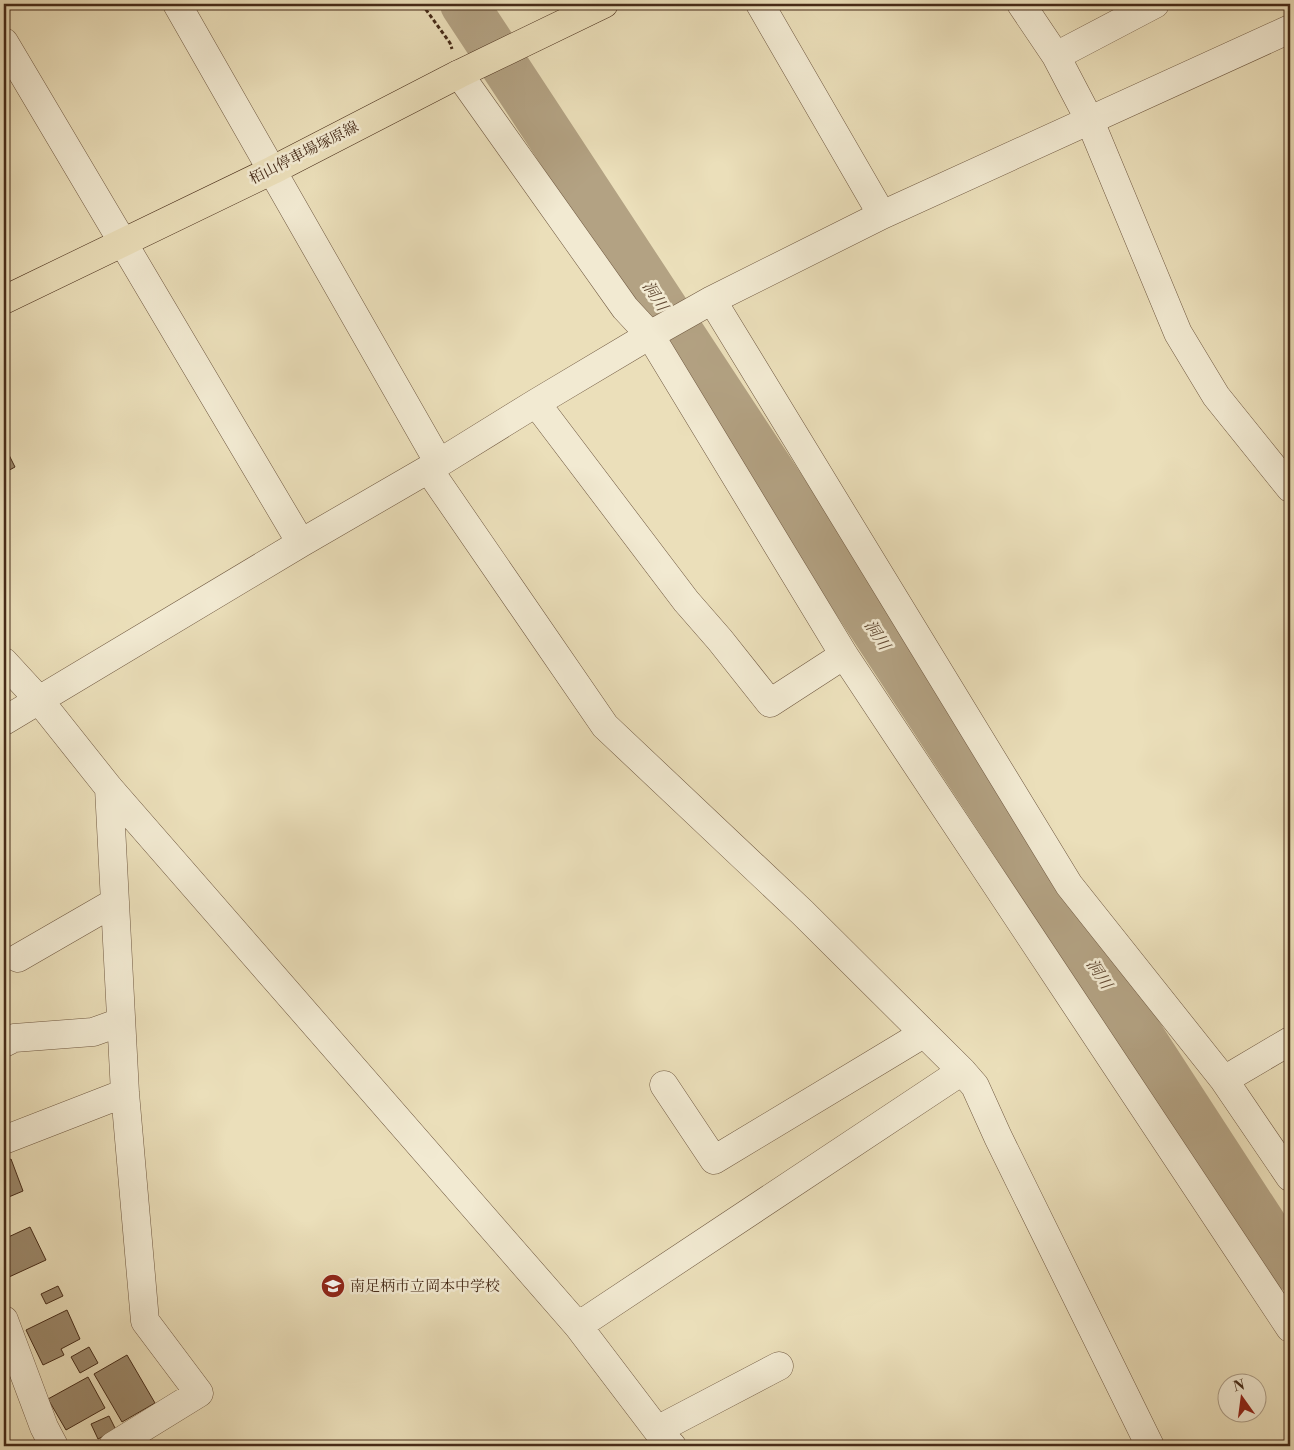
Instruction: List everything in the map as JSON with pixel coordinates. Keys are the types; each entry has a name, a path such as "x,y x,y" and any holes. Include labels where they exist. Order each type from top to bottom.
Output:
{"main road":[{"name":"栢山停車場塚原線","path":"4,300 272,170 459,74 604,4"}],"street":[{"path":"177,4 272,170 434,466 605,726 803,913 975,1086 998,1137 1150,1446"},
{"path":"760,4 882,216"},
{"path":"1021,4 1056,56 1090,121 1178,333 1216,396 1290,488"},
{"path":"1056,56 1154,4"},
{"path":"4,721 301,543 434,466 650,334 712,300 882,216 1290,29"},
{"path":"4,42 301,543"},
{"path":"459,74 625,308 650,334 844,655 1290,1328"},
{"path":"712,300 1069,884 1224,1080 1290,1177"},
{"path":"536,403 686,601 770,703 844,655"},
{"path":"4,662 39,700 109,788 578,1326 664,1438 778,1366"},
{"path":"109,788 125,1093 145,1321 199,1393 113,1446"},
{"path":"18,958 115,902"},
{"path":"4,1043 14,1038 93,1032 121,1022"},
{"path":"664,1085 714,1160 923,1034"},
{"path":"1224,1080 1290,1041"},
{"path":"578,1326 962,1071"},
{"path":"4,1140 125,1093"},
{"path":"4,1320 44,1427 54,1446"}],"path":[{"path":"422,4 450,43 459,74"}],"building":[{"path":"4,445 15,467 4,473"},
{"path":"11,1159 23,1191 4,1199 4,1162"},
{"path":"30,1227 46,1260 9,1277 4,1266 4,1239"},
{"path":"58,1286 63,1296 46,1304 41,1294"},
{"path":"67,1310 80,1339 61,1349 64,1355 43,1365 26,1330"},
{"path":"89,1347 98,1363 80,1373 71,1357"},
{"path":"127,1355 155,1403 122,1422 94,1374"},
{"path":"88,1377 105,1408 66,1430 48,1399"},
{"path":"109,1416 116,1430 98,1439 91,1424"}],"waterway":[{"name":"洞川","path":"464,4 1007,831 1290,1267"}],"place":[{"name":"南足柄市立岡本中学校","path":"333,1286"}]}
